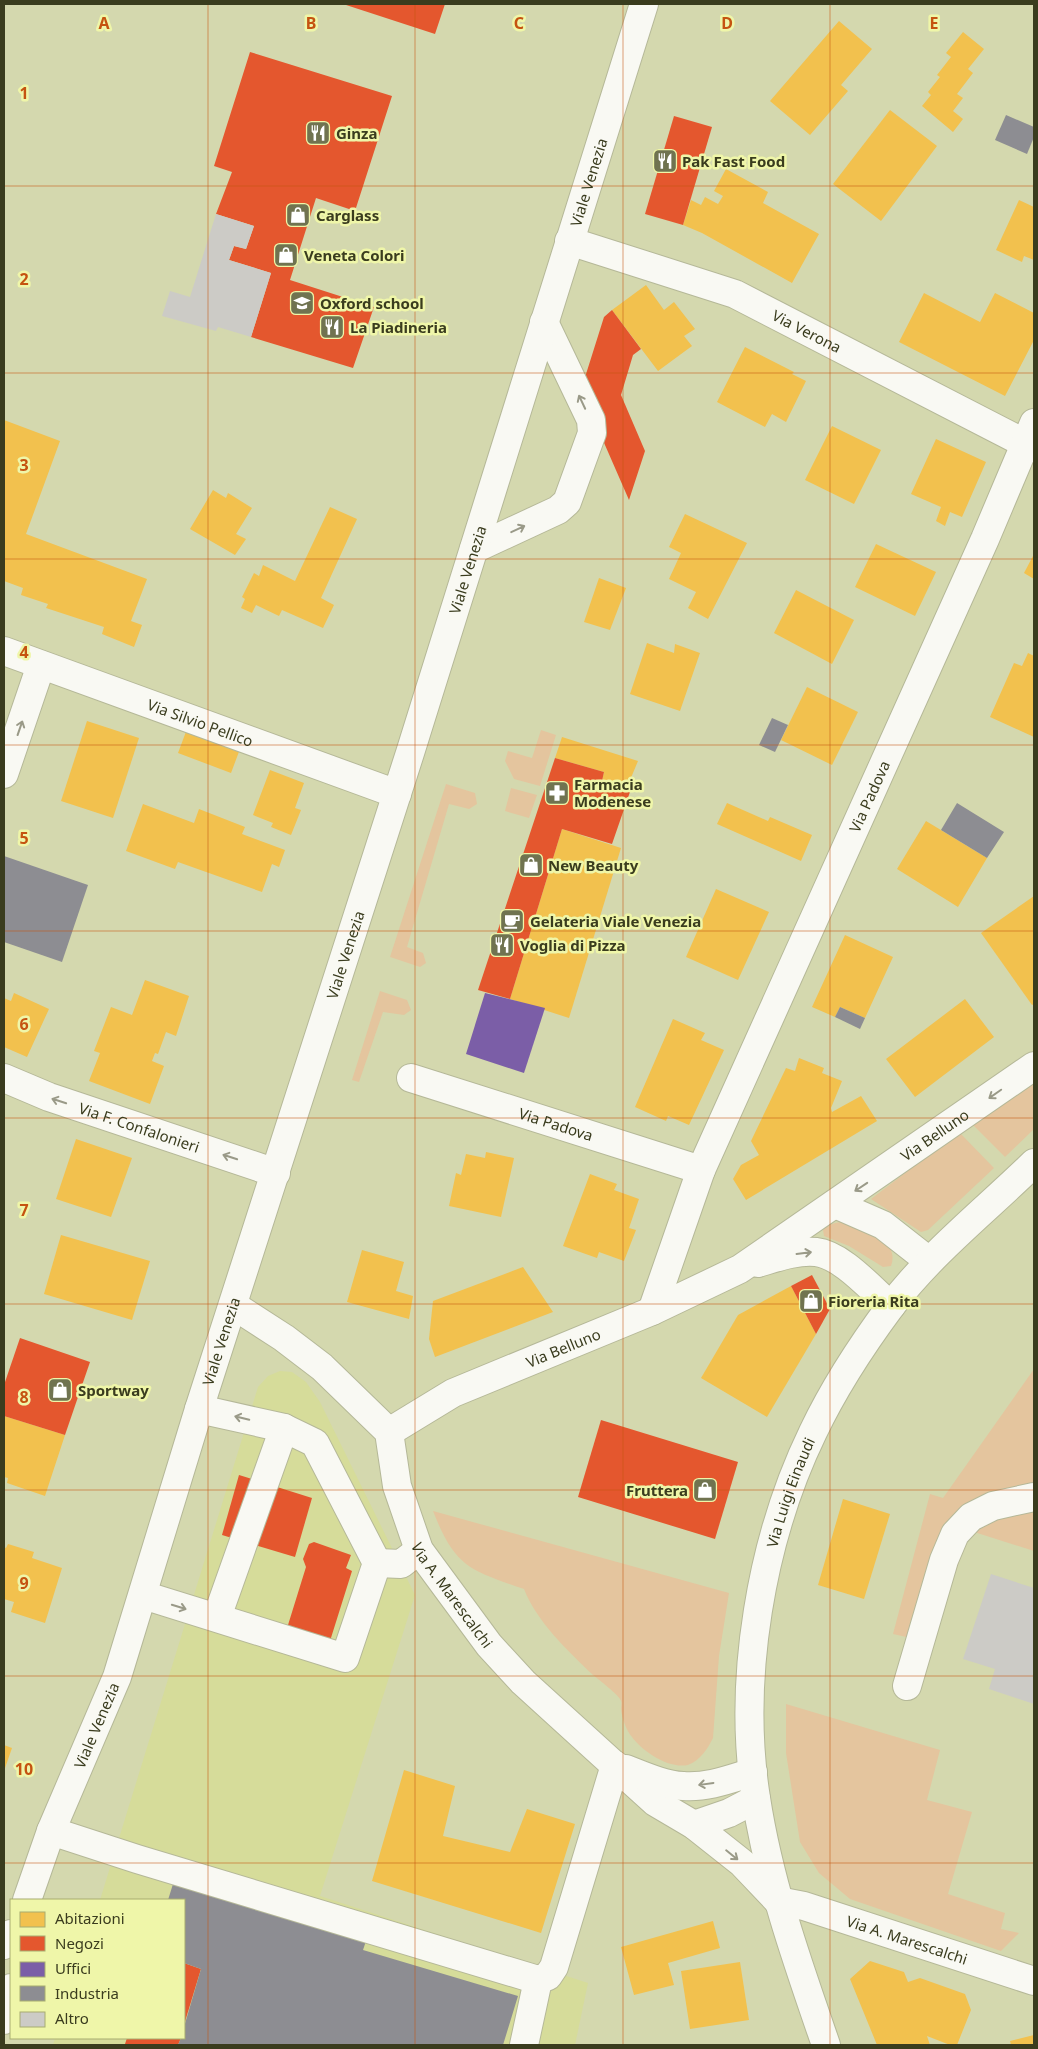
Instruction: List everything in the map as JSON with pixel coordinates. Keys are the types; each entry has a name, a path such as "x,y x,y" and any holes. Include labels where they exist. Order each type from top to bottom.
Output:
{"street":[{"name":"Viale Venezia","path":"27,1899 51,1831 117,1677 342,958 397,794 644,4"},
{"name":"Via Verona","path":"569,241 735,294 1031,438"},
{"path":"474,549 558,510 567,502 592,433 591,420 544,322"},
{"name":"Via Padova","path":"652,1311 701,1170 1031,438"},
{"name":"Via Silvio Pellico","path":"4,652 397,794"},
{"path":"4,774 41,665"},
{"name":"Via Belluno","path":"388,1432 453,1393 652,1311 740,1269 1034,1066"},
{"name":"Via F. Confalonieri","path":"4,1078 49,1097 276,1173"},
{"name":"Via Padova","path":"411,1078 701,1170"},
{"name":"Via Luigi Einaudi","path":"826,2045 778,1901 756,1799 753,1772 750,1705 755,1633 774,1538 812,1432 854,1359 891,1306 929,1261 1034,1163"},
{"path":"836,1204 883,1225 929,1261"},
{"name":"Via Belluno","path":"740,1269 786,1256 816,1252 838,1260 891,1306"},
{"path":"233,1305 284,1338 322,1367 388,1432"},
{"path":"143,1595 345,1658 377,1563 315,1444 284,1428 200,1409"},
{"path":"217,1617 284,1428"},
{"name":"Via A. Marescalchi","path":"388,1432 397,1486 419,1550 490,1645 523,1682 615,1765 661,1782 683,1786 708,1785 753,1772"},
{"path":"907,1686 944,1560 955,1534 971,1517 992,1506 1034,1497"},
{"path":"377,1563 401,1564 419,1550"},
{"path":"51,1831 137,1859 538,1980 548,1976 554,1967 615,1765 655,1802 694,1825 742,1863 778,1901"},
{"path":"694,1825 730,1813 756,1799"},
{"name":"Via A. Marescalchi","path":"778,1901 804,1906 1034,1981"},
{"path":"524,2045 538,1980"},
{"path":"4,2020 10,1993"}],"shaded area":[{"path":"541,730 556,735 540,786 514,779 505,761 508,751 532,758"},
{"path":"446,784 475,793 477,804 469,809 449,804 407,947 423,953 426,963 420,967 390,957"},
{"path":"511,788 537,795 529,818 505,811"},
{"path":"380,991 407,1000 411,1010 404,1015 383,1012 359,1082 352,1080"},
{"path":"1034,1077 1034,1129 1005,1157 971,1123"},
{"path":"959,1132 994,1168 928,1230 921,1232 871,1199"},
{"path":"844,1222 870,1231 886,1242 891,1249 893,1257 891,1266 883,1267 849,1246 824,1236 823,1230 828,1226"},
{"path":"1034,1369 1034,1551 971,1531 968,1534 933,1643 893,1634 930,1494 943,1498"},
{"path":"280,1371 292,1372 306,1382 320,1402 415,1595 320,1896 588,1983 575,2045 53,2045 55,2039 185,2039 185,1899 100,1899 258,1387 268,1376"},
{"path":"433,1511 729,1593 719,1656 713,1738 700,1757 688,1765 680,1766 664,1762 642,1748 626,1727 619,1698 583,1666 554,1635 537,1613 524,1589 490,1577 466,1564 449,1544"},
{"path":"786,1704 940,1750 927,1800 972,1812 948,1894 1005,1913 1001,1929 1019,1933 1001,1951 850,1899 819,1873 800,1842 786,1753"}],"building: Abitazioni":[{"path":"839,21 872,49 841,85 848,91 810,135 770,101"},
{"path":"963,32 984,49 968,69 973,73 957,94 963,98 953,111 963,119 953,132 922,106 931,95 928,92 940,77 937,75 951,57 946,53"},
{"path":"890,110 937,146 881,221 833,184"},
{"path":"726,169 768,192 763,203 819,234 792,283 702,233 683,225 691,200 701,205 705,197 718,204 723,196 714,191"},
{"path":"1019,200 1034,207 1034,260 1024,256 1022,262 996,250"},
{"path":"646,285 664,310 674,302 695,329 684,336 692,346 658,371 612,310"},
{"path":"924,293 980,322 995,293 1034,313 1034,340 1005,396 899,342"},
{"path":"745,347 794,372 792,374 806,381 786,422 772,414 765,427 717,402"},
{"path":"4,420 60,441 26,534 147,579 131,621 142,625 134,647 102,634 104,627 46,608 48,604 21,595 23,588 4,581"},
{"path":"832,426 881,450 854,504 805,480"},
{"path":"936,439 986,462 962,517 950,512 945,526 936,521 941,507 911,494"},
{"path":"213,490 226,498 228,493 252,508 236,534 246,539 235,555 190,529"},
{"path":"330,507 357,519 321,598 334,605 323,628 282,610 279,616 256,605 252,613 241,608 245,599 242,597 254,573 259,576 263,565 295,581"},
{"path":"685,514 747,543 708,619 688,608 696,592 669,579 681,553 669,547"},
{"path":"876,544 936,572 915,616 855,587"},
{"path":"1034,554 1034,579 1024,573"},
{"path":"599,578 626,588 610,630 584,622"},
{"path":"796,590 854,620 832,664 774,633"},
{"path":"647,643 674,653 675,644 700,653 680,711 630,694"},
{"path":"1028,653 1034,656 1034,737 990,717 1014,663 1022,666"},
{"path":"807,687 858,712 832,765 781,740"},
{"path":"87,721 139,738 113,818 61,801"},
{"path":"187,729 240,749 231,773 178,753"},
{"path":"562,737 638,761 628,785 602,781 604,772 555,758"},
{"path":"270,770 304,783 295,808 301,810 291,835 271,827 273,823 253,815"},
{"path":"727,803 768,821 770,817 812,835 801,861 717,824"},
{"path":"143,804 194,823 199,809 245,827 242,834 285,850 279,867 272,864 262,892 178,862 175,869 126,851"},
{"path":"926,821 987,858 958,907 897,869"},
{"path":"562,829 621,848 569,1018 510,999"},
{"path":"716,889 769,912 738,980 686,957"},
{"path":"1034,896 1034,1004 1032,1005 981,933"},
{"path":"845,935 893,957 865,1018 840,1007 835,1017 812,1007"},
{"path":"145,980 189,996 176,1036 166,1032 158,1054 155,1053 152,1061 164,1066 150,1104 89,1081 100,1053 94,1051 111,1007 132,1015"},
{"path":"14,993 49,1009 27,1057 4,1047 4,998 11,1001"},
{"path":"965,999 994,1037 915,1097 886,1059"},
{"path":"673,1019 705,1033 701,1040 724,1050 689,1125 668,1116 666,1121 635,1107"},
{"path":"799,1058 824,1068 822,1073 842,1081 831,1108 832,1112 861,1096 877,1121 746,1200 733,1179 741,1165 759,1155 751,1141 786,1068 795,1071"},
{"path":"76,1139 132,1158 111,1217 56,1199"},
{"path":"486,1152 514,1158 501,1217 449,1206 456,1173 461,1175 466,1154 485,1158"},
{"path":"590,1174 617,1184 614,1190 639,1199 629,1228 636,1230 624,1261 599,1252 597,1258 563,1246"},
{"path":"61,1235 150,1261 132,1320 44,1294"},
{"path":"362,1250 404,1262 396,1291 413,1296 409,1319 347,1302"},
{"path":"523,1267 553,1312 435,1357 429,1339 433,1301"},
{"path":"791,1286 816,1334 767,1417 701,1378 738,1315"},
{"path":"4,1416 65,1435 45,1496 7,1483 8,1478 4,1477"},
{"path":"843,1499 890,1514 864,1599 818,1585"},
{"path":"8,1544 34,1552 32,1558 62,1568 45,1623 11,1612 14,1602 4,1599 4,1547 6,1548"},
{"path":"4,1745 12,1748 4,1771"},
{"path":"404,1770 455,1786 443,1836 510,1852 527,1809 575,1824 541,1933 372,1881"},
{"path":"713,1921 720,1948 668,1963 674,1985 634,1995 621,1947"},
{"path":"870,1961 904,1972 908,1982 920,1978 965,1994 971,2010 957,2045 950,2045 927,2036 930,2045 877,2045 850,1979"},
{"path":"740,1962 749,2020 690,2029 681,1971"},
{"path":"1034,2035 1034,2045 1011,2045 1010,2041"}],"building: Negozi":[{"path":"343,4 445,4 435,34"},
{"path":"250,52 392,96 355,211 316,198 290,280 374,307 353,368 251,337 271,273 229,260 234,246 246,249 254,226 216,214 232,172 214,166"},
{"path":"674,116 712,127 683,225 645,214"},
{"path":"612,310 641,349 633,355 621,395 645,451 629,500 581,390 604,317"},
{"path":"555,758 604,772 602,781 628,785 627,788 631,789 612,844 562,829 510,999 478,990"},
{"path":"812,1275 830,1309 816,1334 791,1286"},
{"path":"20,1338 90,1362 65,1435 4,1416 4,1385"},
{"path":"601,1420 738,1462 715,1539 578,1497"},
{"path":"239,1475 312,1498 295,1557 222,1535"},
{"path":"314,1542 351,1555 346,1568 352,1571 330,1641 288,1625 306,1567 303,1559 309,1544"},
{"path":"185,1963 201,1969 185,2022"},
{"path":"127,2039 181,2039 178,2045 125,2044"}],"building: Uffici":[{"path":"485,993 545,1008 524,1073 466,1054"}],"building: Industria":[{"path":"1006,115 1034,127 1034,137 1027,154 995,140"},
{"path":"772,718 788,725 775,752 759,745"},
{"path":"957,803 1004,832 987,858 941,830"},
{"path":"4,856 88,885 62,962 4,942"},
{"path":"840,1007 865,1018 860,1029 835,1017"},
{"path":"173,1884 366,1941 363,1950 518,1996 503,2045 178,2045 181,2039 185,2039 185,2024 201,1969 185,1963 185,1899 168,1899"}],"building: Altro":[{"path":"216,214 254,226 246,249 234,246 229,260 271,273 251,337 218,327 216,331 162,316 170,291 190,297"},
{"path":"991,1574 1034,1588 1034,1704 989,1689 995,1669 963,1659"}],"place":[{"name":"Ginza","path":"318,133"},
{"name":"Pak Fast Food","path":"665,161"},
{"name":"Carglass","path":"298,215"},
{"name":"Veneta Colori","path":"286,255"},
{"name":"Oxford school","path":"302,303"},
{"name":"La Piadineria","path":"332,327"},
{"name":"Farmacia Modenese","path":"557,793"},
{"name":"New Beauty","path":"531,865"},
{"name":"Gelateria Viale Venezia","path":"512,921"},
{"name":"Voglia di Pizza","path":"502,945"},
{"name":"Fioreria Rita","path":"811,1301"},
{"name":"Sportway","path":"60,1390"},
{"name":"Fruttera","path":"705,1490"}]}
